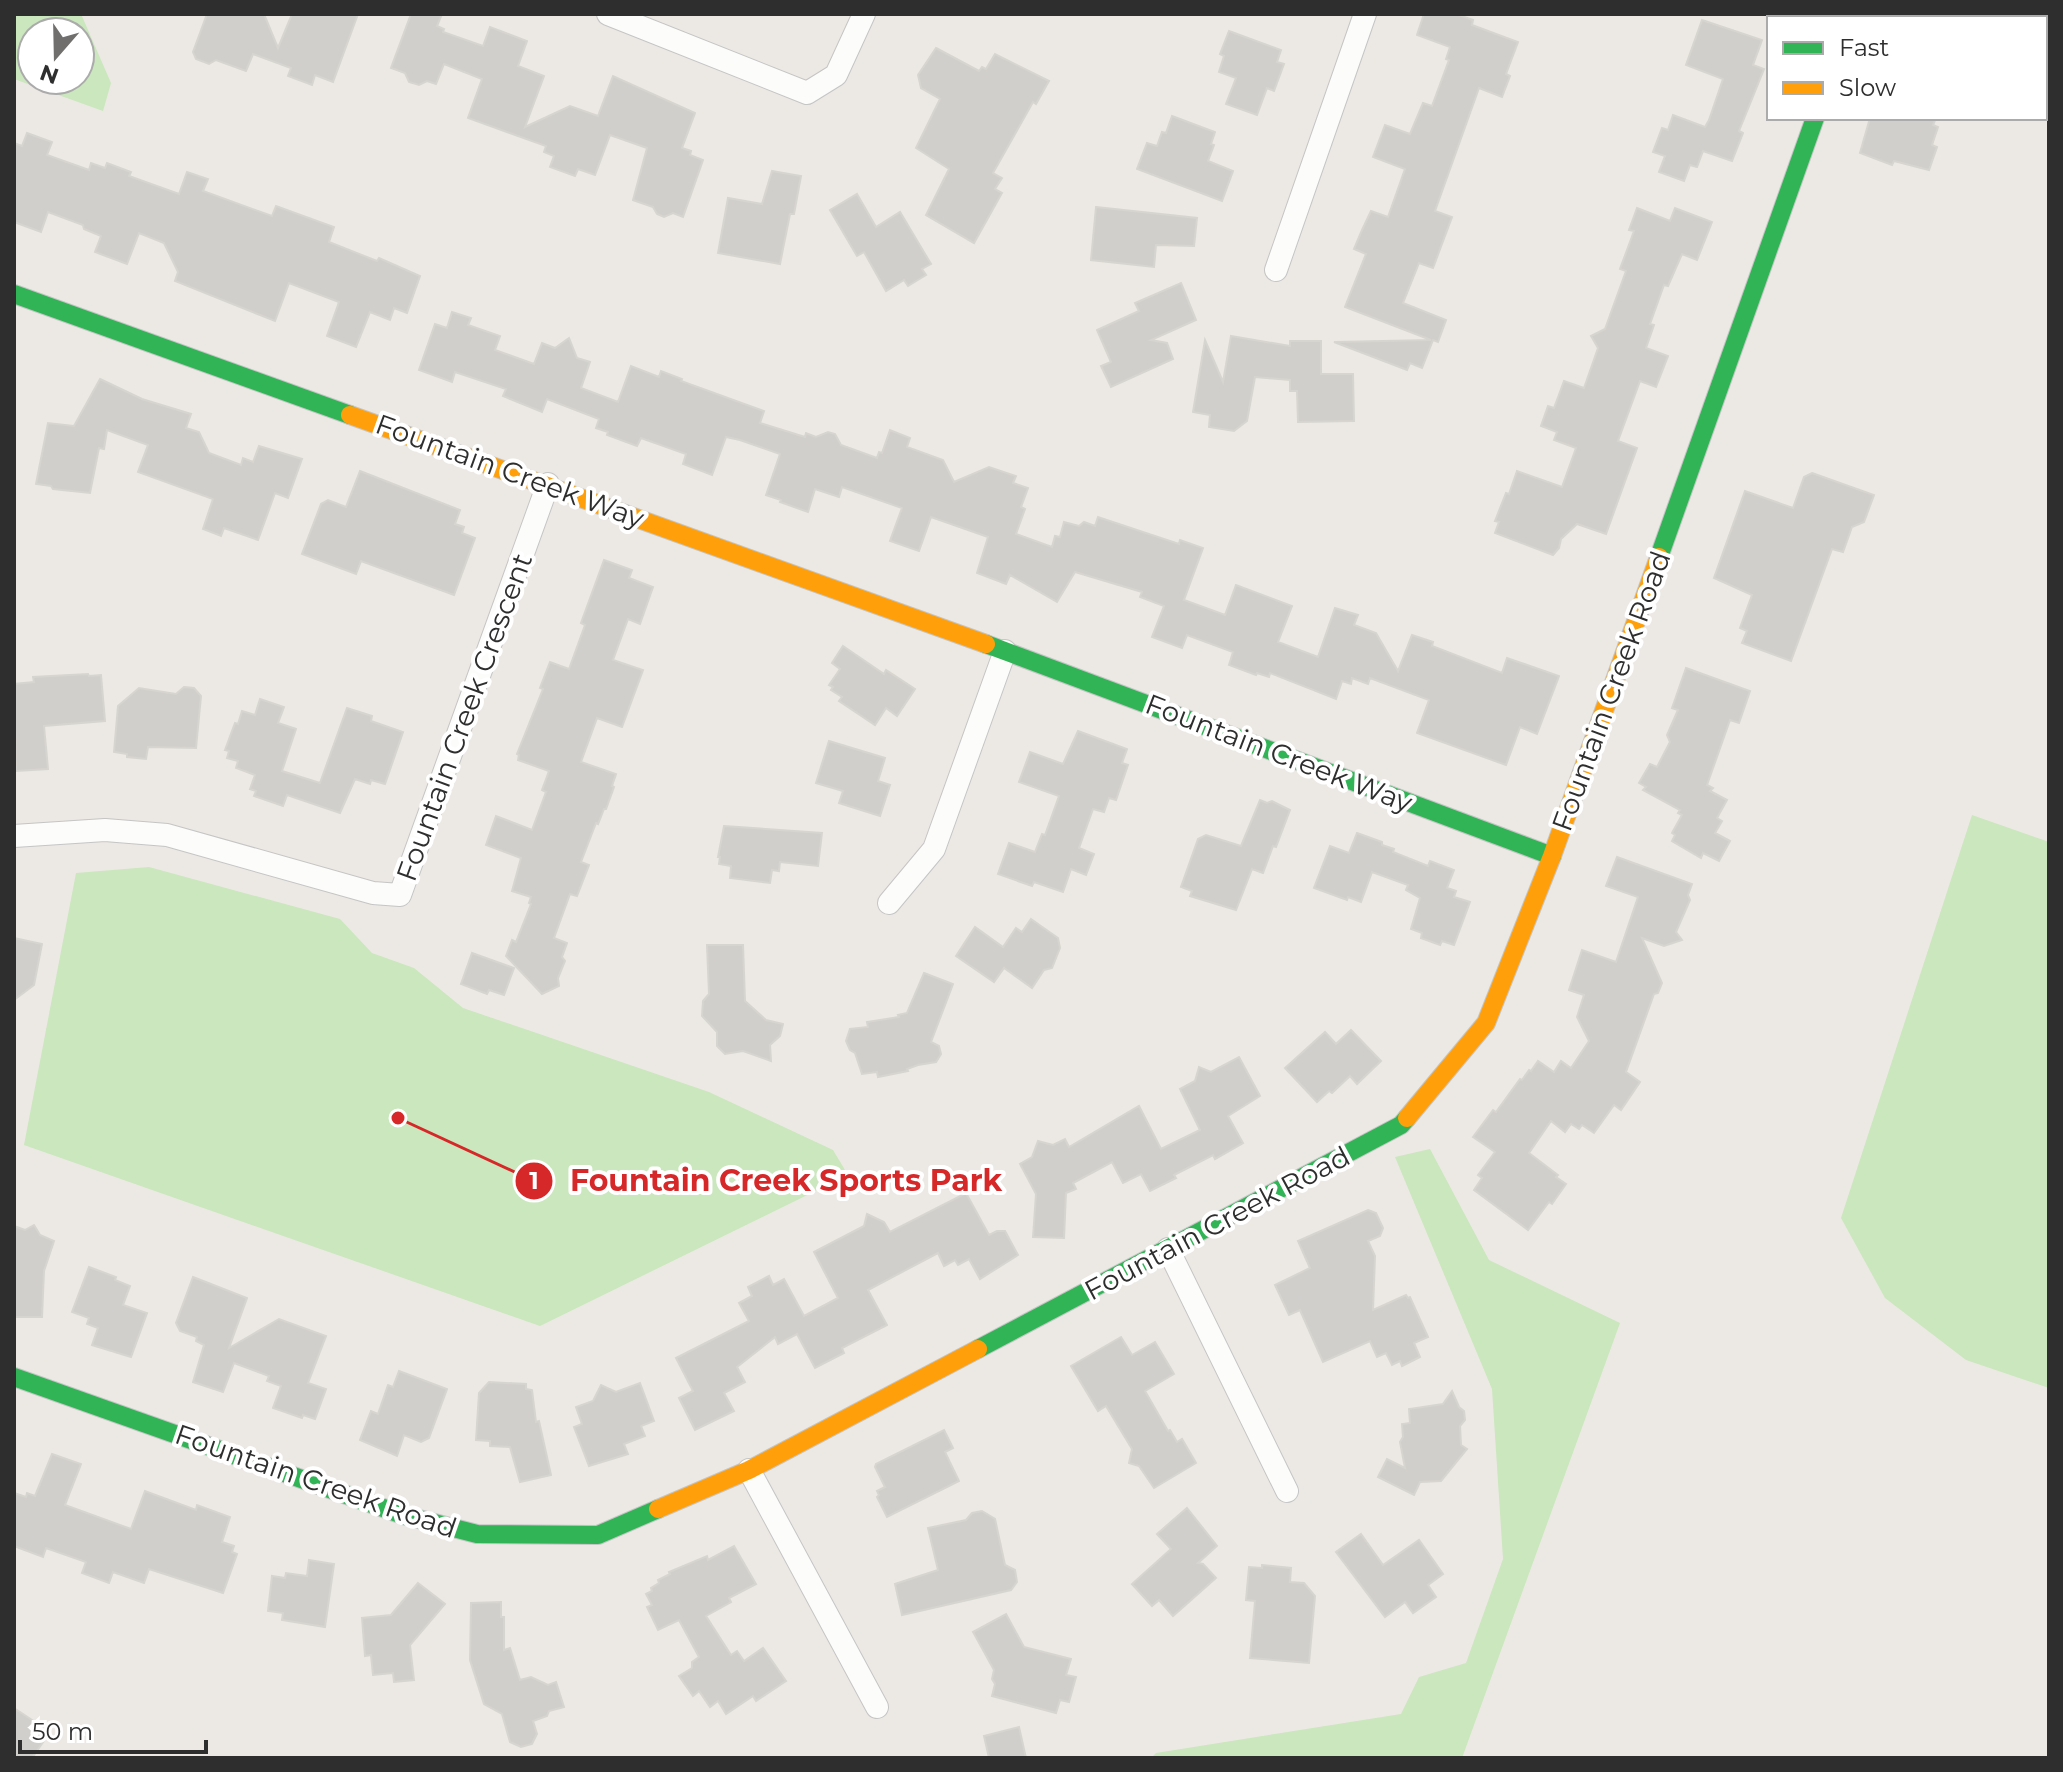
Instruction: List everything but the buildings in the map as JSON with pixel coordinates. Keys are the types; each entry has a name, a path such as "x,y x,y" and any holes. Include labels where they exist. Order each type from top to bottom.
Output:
{"street":[{"path":"608,14 807,93 836,75 864,14"},
{"path":"1276,270 1365,14"},
{"name":"Fountain Creek Road","path":"14,1377 403,1515 477,1534 598,1535 749,1470 1401,1125 1486,1023 1552,856 1814,120"},
{"name":"Fountain Creek Way","path":"14,294 548,484 1552,856"},
{"name":"Fountain Creek Crescent","path":"14,836 105,830 167,835 373,893 400,895 548,484"},
{"path":"889,903 934,849 1005,651"},
{"path":"1168,1249 1287,1491"},
{"path":"749,1470 877,1707"}],"green space":[{"path":"14,14 81,14 16,16 16,80"},
{"path":"96,48 111,83 103,111 61,96 96,96"},
{"path":"1972,815 2049,842 2049,1388 1966,1360 1885,1298 1841,1218"},
{"path":"149,867 340,919 372,953 414,968 463,1008 709,1092 833,1150 848,1175 540,1326 24,1145 76,873"},
{"path":"1430,1149 1489,1260 1620,1323 1462,1758 1151,1758 1156,1753 1401,1714 1419,1677 1466,1663 1503,1559 1492,1389 1395,1157"}],"traffic: fast":[{"path":"1659,557 1814,120"},
{"path":"14,294 350,415"},
{"path":"986,644 1552,856"},
{"path":"978,1349 1401,1125 1407,1118"},
{"path":"14,1377 403,1515 477,1534 598,1535 658,1509"}],"traffic: slow":[{"path":"350,415 986,644"},
{"path":"1407,1118 1486,1023 1552,856 1659,557"},
{"path":"658,1509 749,1470 978,1349"}],"place":[{"name":"Fountain Creek Sports Park","path":"398,1118"}]}
